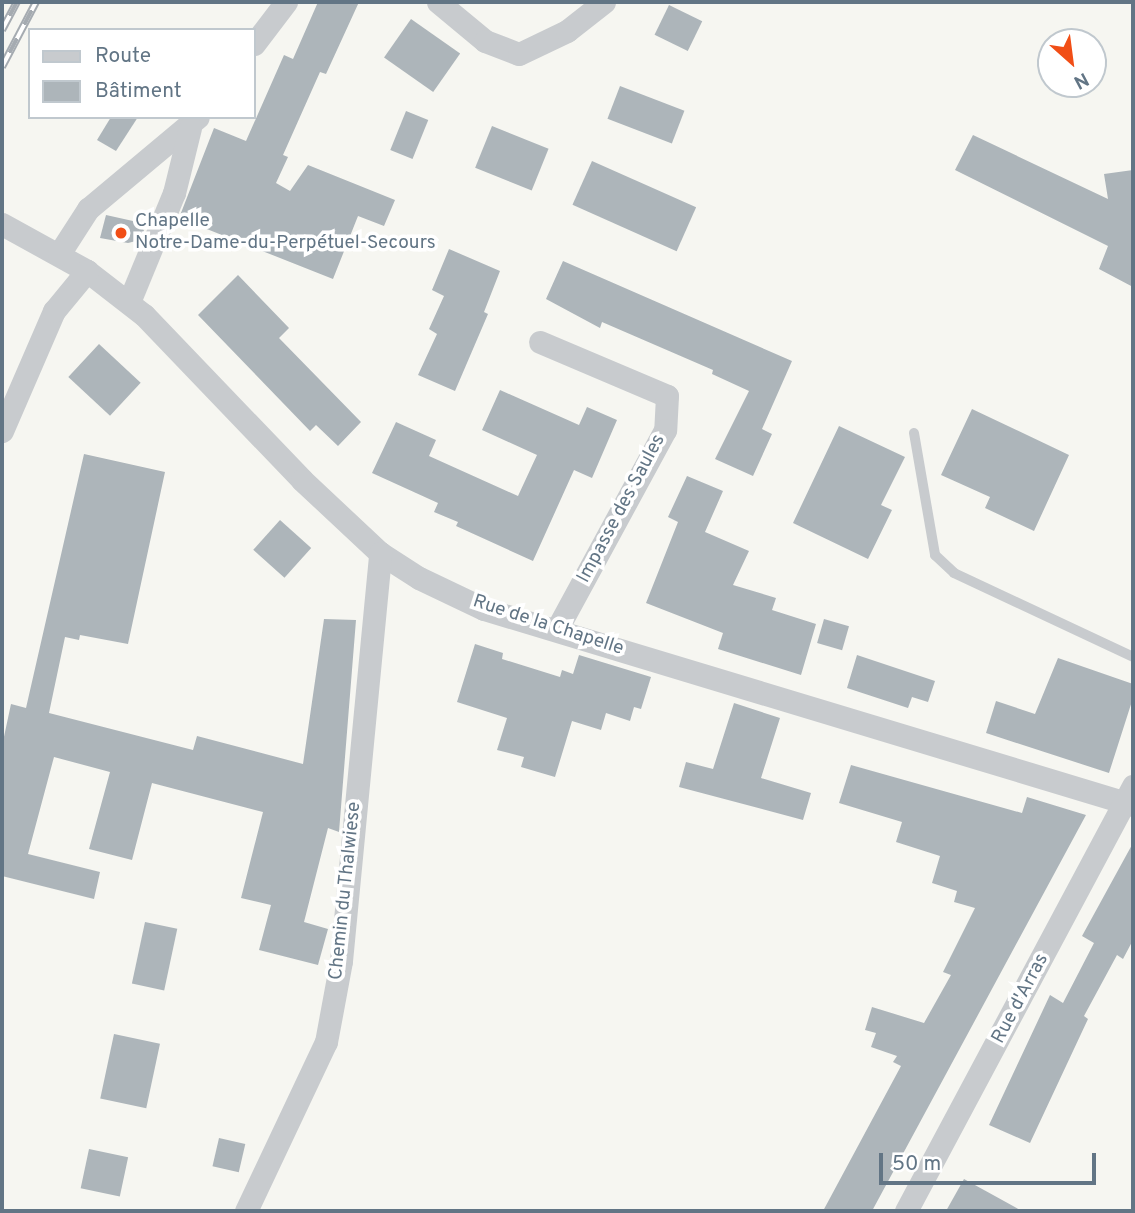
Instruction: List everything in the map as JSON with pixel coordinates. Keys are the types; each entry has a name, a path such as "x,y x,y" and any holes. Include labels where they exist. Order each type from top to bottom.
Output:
{"street":[{"path":"256,41 286,2"},
{"path":"438,2 485,41 519,54 567,31 604,2"},
{"path":"59,254 88,209 194,123"},
{"path":"129,302 174,193 194,123"},
{"name":"Rue de la Chapelle","path":"2,225 59,254 129,302 380,553 419,579 484,609 1131,798"},
{"path":"2,431 54,311 87,271"},
{"name":"Impasse des Saules","path":"540,342 667,396 665,430 557,629"},
{"name":"Chemin du Thalwiese","path":"246,1211 326,1042 341,961 380,553"},
{"name":"Rue d'Arras","path":"906,1211 1131,798"}],"lane":[{"path":"914,433 935,555 954,573 1133,657"}],"building":[{"path":"318,2 359,2 326,74 320,72 283,155 288,157 276,183 290,191 308,165 395,200 384,226 358,216 333,279 179,218 214,128 246,141 284,55 293,59"},
{"path":"669,5 702,21 688,51 655,35"},
{"path":"411,19 460,53 433,92 384,58"},
{"path":"620,86 684,111 672,143 607,119"},
{"path":"406,111 428,120 413,159 390,150"},
{"path":"110,119 137,119 116,151 97,140"},
{"path":"492,126 549,149 532,191 475,168"},
{"path":"973,135 1108,199 1104,174 1133,170 1133,287 1099,269 1108,246 955,170"},
{"path":"592,161 696,207 677,251 572,205"},
{"name":"Chapelle Notre-Dame-du-Perpétuel-Secours","path":"106,215 133,221 144,230 140,240 128,243 100,238"},
{"path":"449,249 500,271 484,312 488,314 455,391 418,375 437,334 429,329 444,296 432,290"},
{"path":"563,261 792,361 762,429 772,434 753,476 715,459 749,391 712,374 713,370 602,322 600,328 546,299"},
{"path":"238,275 289,328 279,338 361,422 338,446 316,425 310,431 198,315"},
{"path":"99,344 141,383 110,416 68,377"},
{"path":"500,390 579,425 587,407 617,420 592,478 574,470 533,561 456,526 458,522 434,512 438,503 372,473 396,422 436,440 429,456 518,496 537,455 482,430"},
{"path":"972,409 1069,455 1034,531 985,508 990,497 941,475"},
{"path":"839,426 905,457 881,505 892,510 868,559 793,523"},
{"path":"84,454 165,472 128,644 80,635 79,640 65,637 49,713 193,750 197,736 303,764 324,619 356,620 339,832 328,828 304,922 328,929 318,965 259,950 271,905 241,898 263,812 152,783 132,860 89,849 110,772 54,757 28,854 100,872 94,899 2,876 2,746 11,704 26,708"},
{"path":"687,476 723,491 705,532 749,551 733,585 776,598 772,610 816,624 801,675 718,649 723,633 646,603 678,522 668,517"},
{"path":"280,520 311,548 284,578 253,550"},
{"path":"824,619 849,626 842,650 817,643"},
{"path":"475,644 503,653 502,659 560,677 562,670 573,674 579,655 651,677 641,709 634,707 630,721 606,713 601,730 572,721 555,777 521,767 524,757 497,750 507,718 457,702"},
{"path":"857,655 935,681 928,702 912,697 908,708 847,688"},
{"path":"1058,658 1133,684 1133,698 1109,773 986,733 996,701 1035,714"},
{"path":"734,703 780,718 761,778 811,793 803,820 679,787 686,762 713,769"},
{"path":"851,765 1022,813 1027,797 1086,815 872,1211 823,1211 901,1066 893,1062 897,1056 871,1047 876,1033 865,1030 872,1007 924,1023 951,975 943,972 975,908 954,902 957,891 932,883 940,856 896,842 902,822 839,803"},
{"path":"1133,843 1133,940 1123,959 1117,955 1084,1016 1088,1019 1030,1143 989,1125 1050,995 1063,1003 1094,943 1082,936"},
{"path":"145,922 177,929 164,990 132,984"},
{"path":"114,1034 160,1044 146,1108 100,1099"},
{"path":"219,1138 245,1144 239,1172 212,1166"},
{"path":"89,1149 128,1157 120,1196 81,1188"},
{"path":"964,1179 1022,1211 946,1211"}],"railway":[{"path":"2,30 17,2"},
{"path":"2,67 36,2"}],"place":[{"name":"Chapelle Notre-Dame-du-Perpétuel-Secours","path":"121,233"}]}
